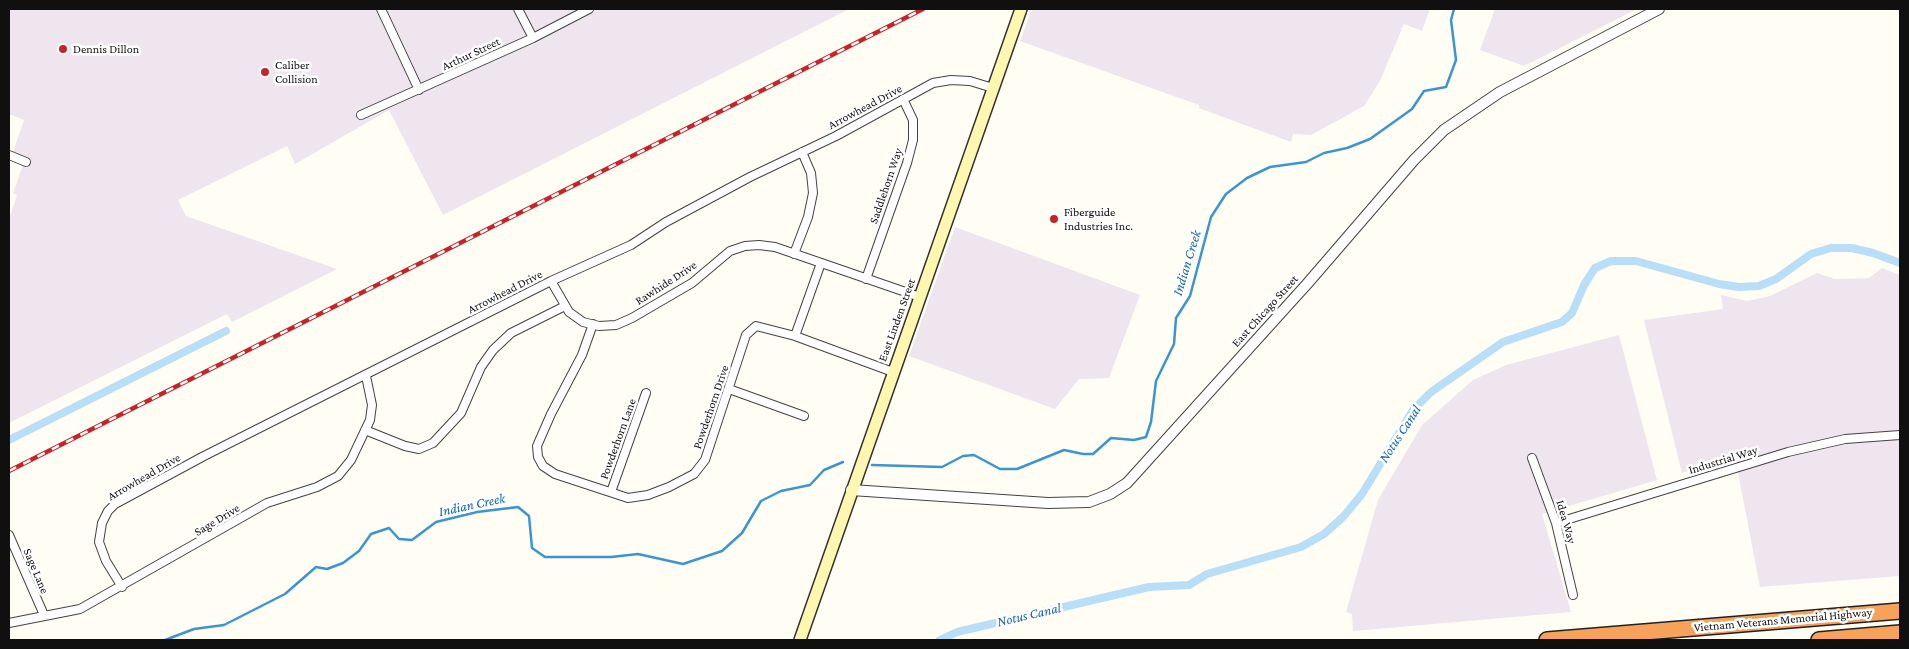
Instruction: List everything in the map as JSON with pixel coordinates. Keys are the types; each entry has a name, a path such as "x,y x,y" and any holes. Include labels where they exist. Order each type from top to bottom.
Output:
{"highway":[{"name":"Vietnam Veterans Memorial Highway","path":"1547,640 1900,611"},
{"name":"Vietnam Veterans Memorial Highway","path":"1819,640 1900,633"}],"main road":[{"name":"East Linden Street","path":"800,640 1021,9"}],"street":[{"path":"380,9 419,90"},
{"path":"518,9 533,38"},
{"name":"Arthur Street","path":"361,115 533,38 589,9"},
{"name":"East Chicago Street","path":"851,490 1048,502 1089,502 1110,494 1125,485 1143,466 1307,284 1414,160 1444,130 1500,92 1659,9"},
{"name":"Arrowhead Drive","path":"122,587 106,560 99,542 102,523 108,511 115,504 204,456 366,376 551,281 631,245 666,222 933,83 951,80 993,88"},
{"name":"Saddlehorn Way","path":"866,279 907,163 913,140 913,120 903,99"},
{"path":"794,254 808,217 813,193 811,173 802,152"},
{"path":"9,155 26,162"},
{"name":"Rawhide Drive","path":"551,281 569,312 583,322 616,325 632,318 692,283 730,251 759,244 821,263 920,298"},
{"path":"794,336 821,263"},
{"path":"366,430 405,446 419,449 433,444 461,413 481,367 493,350 511,333 565,306"},
{"name":"Powderhorn Drive","path":"593,324 582,356 551,414 537,446 538,457 543,466 555,474 628,498 648,495 694,474 704,460 746,335 756,326 794,336 894,372"},
{"name":"Sage Drive","path":"9,623 80,609 122,587 267,503 317,487 338,476 351,460 366,430 372,405 366,376"},
{"path":"728,390 804,416"},
{"name":"Powderhorn Lane","path":"611,492 646,393"},
{"name":"Industrial Way","path":"1556,523 1788,452 1845,439 1900,435"},
{"name":"Idea Way","path":"1532,458 1556,523 1573,595"},
{"name":"Sage Lane","path":"9,535 44,615"}],"shaded area":[{"path":"14,9 849,9 443,215 389,110 295,164 287,146 178,200 186,216 337,269 232,322 227,314 9,423 9,219 17,195 13,193 26,157 13,152 24,120 9,114 9,11"},
{"path":"1032,9 1430,9 1422,31 1404,24 1380,81 1364,106 1311,135 1293,134 1291,142 1199,108 1199,105 1020,41"},
{"path":"1495,9 1637,9 1524,66 1480,50"},
{"path":"955,227 1140,295 1109,378 1079,379 1055,409 909,356"},
{"path":"1882,268 1900,275 1900,576 1760,587 1735,457 1682,473 1644,320 1723,309 1721,295 1747,301 1770,296 1817,273 1835,279 1869,278"},
{"path":"1619,335 1657,480 1542,514 1571,612 1353,631 1352,614 1346,612 1378,500 1422,425 1473,380 1506,365"}],"waterway":[{"name":"Indian Creek","path":"872,465 942,467 963,456 974,455 1000,469 1017,469 1064,450 1093,454 1111,438 1134,440 1146,437 1151,422 1156,381 1174,344 1176,318 1190,296 1211,217 1226,194 1247,178 1270,167 1306,162 1324,153 1347,148 1370,139 1412,109 1424,91 1446,87 1456,60 1451,20 1454,9"},
{"name":"Notus Canal","path":"940,640 957,632 1149,587 1189,585 1207,574 1301,547 1324,534 1343,517 1362,494 1413,410 1431,392 1503,342 1562,322 1572,313 1584,285 1595,268 1611,261 1636,261 1719,284 1739,287 1759,286 1776,279 1811,254 1831,248 1852,248 1900,263"},
{"path":"9,440 226,331"},
{"name":"Indian Creek","path":"165,640 194,629 224,625 285,594 316,567 327,569 343,563 359,551 371,534 389,528 399,539 412,540 436,522 477,512 518,507 529,516 532,548 545,557 611,557 638,554 683,564 722,551 742,533 761,501 781,491 810,485 824,470 843,462"}],"railway":[{"path":"9,471 923,9"}],"place":[{"name":"Dennis Dillon","path":"63,49"},
{"name":"Caliber Collision","path":"265,72"},
{"name":"Fiberguide Industries Inc.","path":"1054,219"}]}
